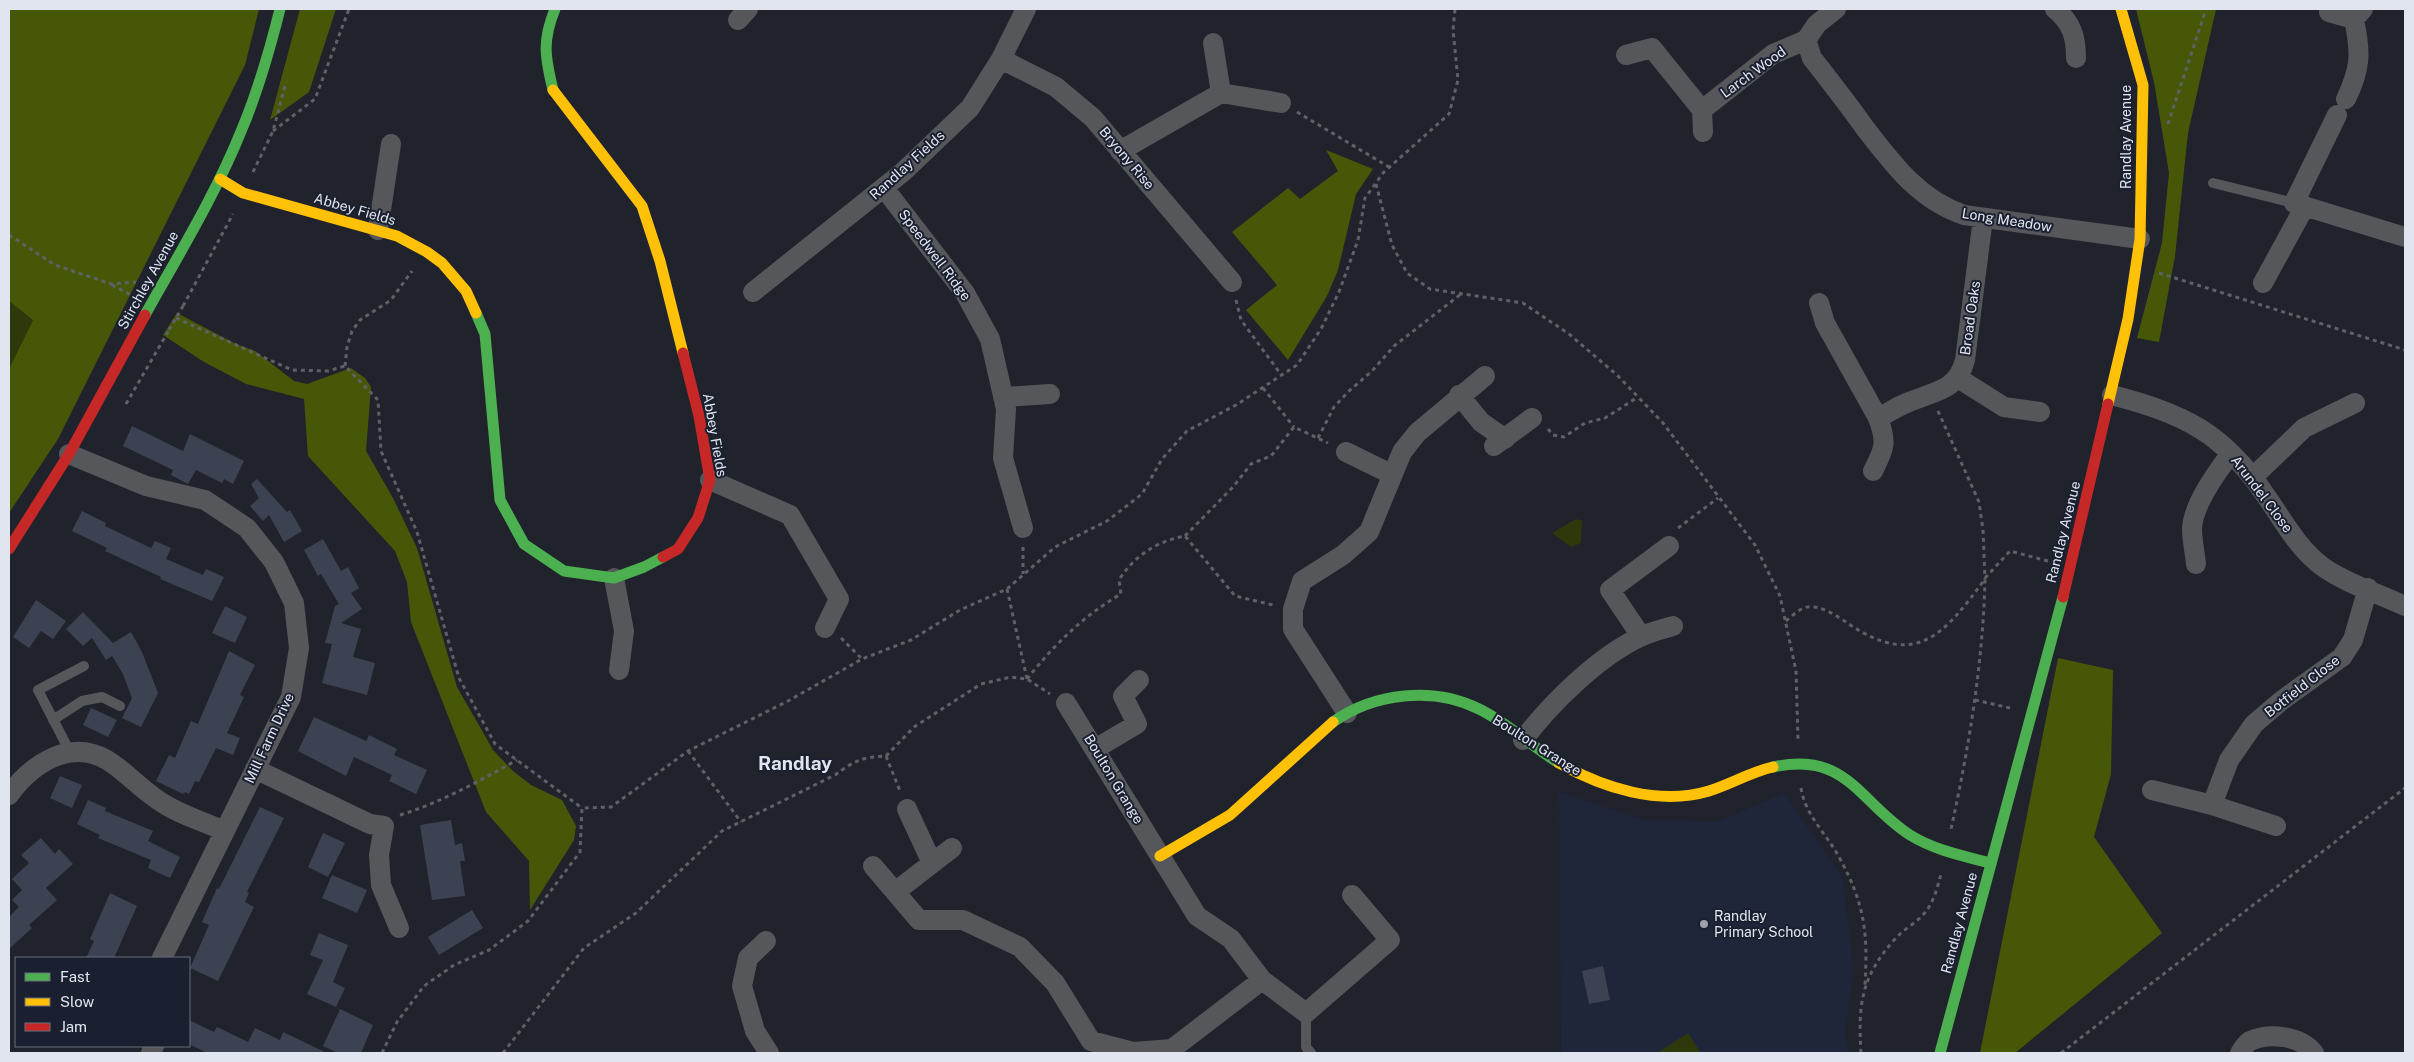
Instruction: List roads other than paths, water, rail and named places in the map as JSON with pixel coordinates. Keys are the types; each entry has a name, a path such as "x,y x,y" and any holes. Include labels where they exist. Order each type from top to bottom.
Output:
{"street":[{"name":"Stirchley Avenue","path":"9,549 69,454 220,179 243,128 271,44 280,9"},
{"name":"Abbey Fields","path":"220,179 243,193 397,236 427,252 442,263 466,291 485,334 500,500 524,544 564,571 614,578 644,567 678,549 698,518 710,480 696,407 660,261 642,206 553,90 545,55 548,26 555,9"},
{"name":"Randlay Fields","path":"753,292 903,172 970,108 1001,59 1026,9"},
{"path":"1806,40 1817,24 1836,9"},
{"path":"2055,9 2067,20 2073,31 2076,39 2076,58"},
{"name":"Randlay Avenue","path":"1940,1053 2071,567 2128,320 2140,239 2143,85 2121,9"},
{"path":"2262,283 2354,83 2360,52 2359,14 2329,12"},
{"name":"Larch Wood","path":"1702,110 1773,54 1806,40"},
{"name":"Long Meadow","path":"1806,40 1812,58 1899,172 1930,200 1964,215 2140,239"},
{"path":"1213,43 1221,93"},
{"path":"1626,56 1652,48 1702,110 1703,132"},
{"name":"Bryony Rise","path":"1001,59 1056,87 1093,118 1232,282"},
{"path":"1120,150 1221,93 1281,103"},
{"path":"378,230 391,144"},
{"name":"Speedwell Ridge","path":"884,188 965,293 990,340 1006,409 1002,458 1023,528"},
{"path":"2299,204 2405,237"},
{"name":"Broad Oaks","path":"1958,378 1965,360 1983,218"},
{"path":"1820,303 1825,323 1878,418 1884,436 1884,446 1873,471"},
{"path":"1347,713 1293,630 1293,610 1302,581 1344,555 1369,532 1391,474 1402,452 1417,433 1459,395 1485,376"},
{"path":"1878,418 1909,402 1931,395 1949,386 1958,378 2004,407 2040,412"},
{"path":"1003,397 1050,394"},
{"path":"1459,395 1499,443 1532,418"},
{"name":"Arundel Close","path":"2112,396 2172,413 2202,429 2231,453 2253,477 2295,538 2312,558 2324,568 2405,606"},
{"path":"2253,477 2304,428 2355,403"},
{"path":"1346,452 1391,474"},
{"path":"2196,564 2192,527 2201,501 2214,476 2231,453"},
{"name":"Mill Farm Drive","path":"69,454 146,486 205,500 247,528 274,562 294,603 299,648 291,697 162,957"},
{"path":"710,480 790,515 839,599 826,626"},
{"path":"1641,636 1610,590 1669,546"},
{"path":"614,578 624,630 619,670"},
{"name":"Botfield Close","path":"2212,805 2229,760 2254,724 2281,701 2342,657 2354,640 2368,588"},
{"path":"1523,740 1534,725 1579,680 1641,636 1673,626"},
{"path":"1096,749 1137,724 1123,696 1139,680"},
{"name":"Boulton Grange","path":"1160,856 1237,810 1310,740 1347,713 1383,698 1437,697 1464,703 1479,709 1568,769 1602,784 1632,792 1666,797 1693,795 1718,787 1756,770 1778,764 1798,763 1820,766 1858,786 1888,818 1908,834 1947,851 1990,864"},
{"name":"Boulton Grange","path":"1066,703 1197,916 1231,939 1262,980 1306,1013"},
{"path":"9,795 22,778 54,755 82,752 106,760 160,802 224,831"},
{"path":"255,769 370,824 384,826 379,855 381,885 399,928"},
{"path":"2152,790 2212,805 2276,826"},
{"path":"907,808 932,863"},
{"path":"894,892 952,848"},
{"path":"873,866 919,920 962,920 1020,947 1055,983 1091,1041 1133,1052 1172,1049 1262,980"},
{"path":"1306,1013 1390,940 1352,894"},
{"path":"766,941 748,958 742,986 755,1031 769,1053"},
{"path":"2240,1053 2249,1042 2277,1036 2308,1044 2314,1053"}],"lane":[{"path":"2214,183 2299,204"},
{"path":"71,754 38,690 84,666"},
{"path":"54,720 82,701 102,697 120,706"},
{"path":"1306,1013 1306,1047 1311,1053"}],"place":[{"name":"Randlay Primary School","path":"1704,924"}],"district":[{"name":"Randlay","path":"795,763"}]}
